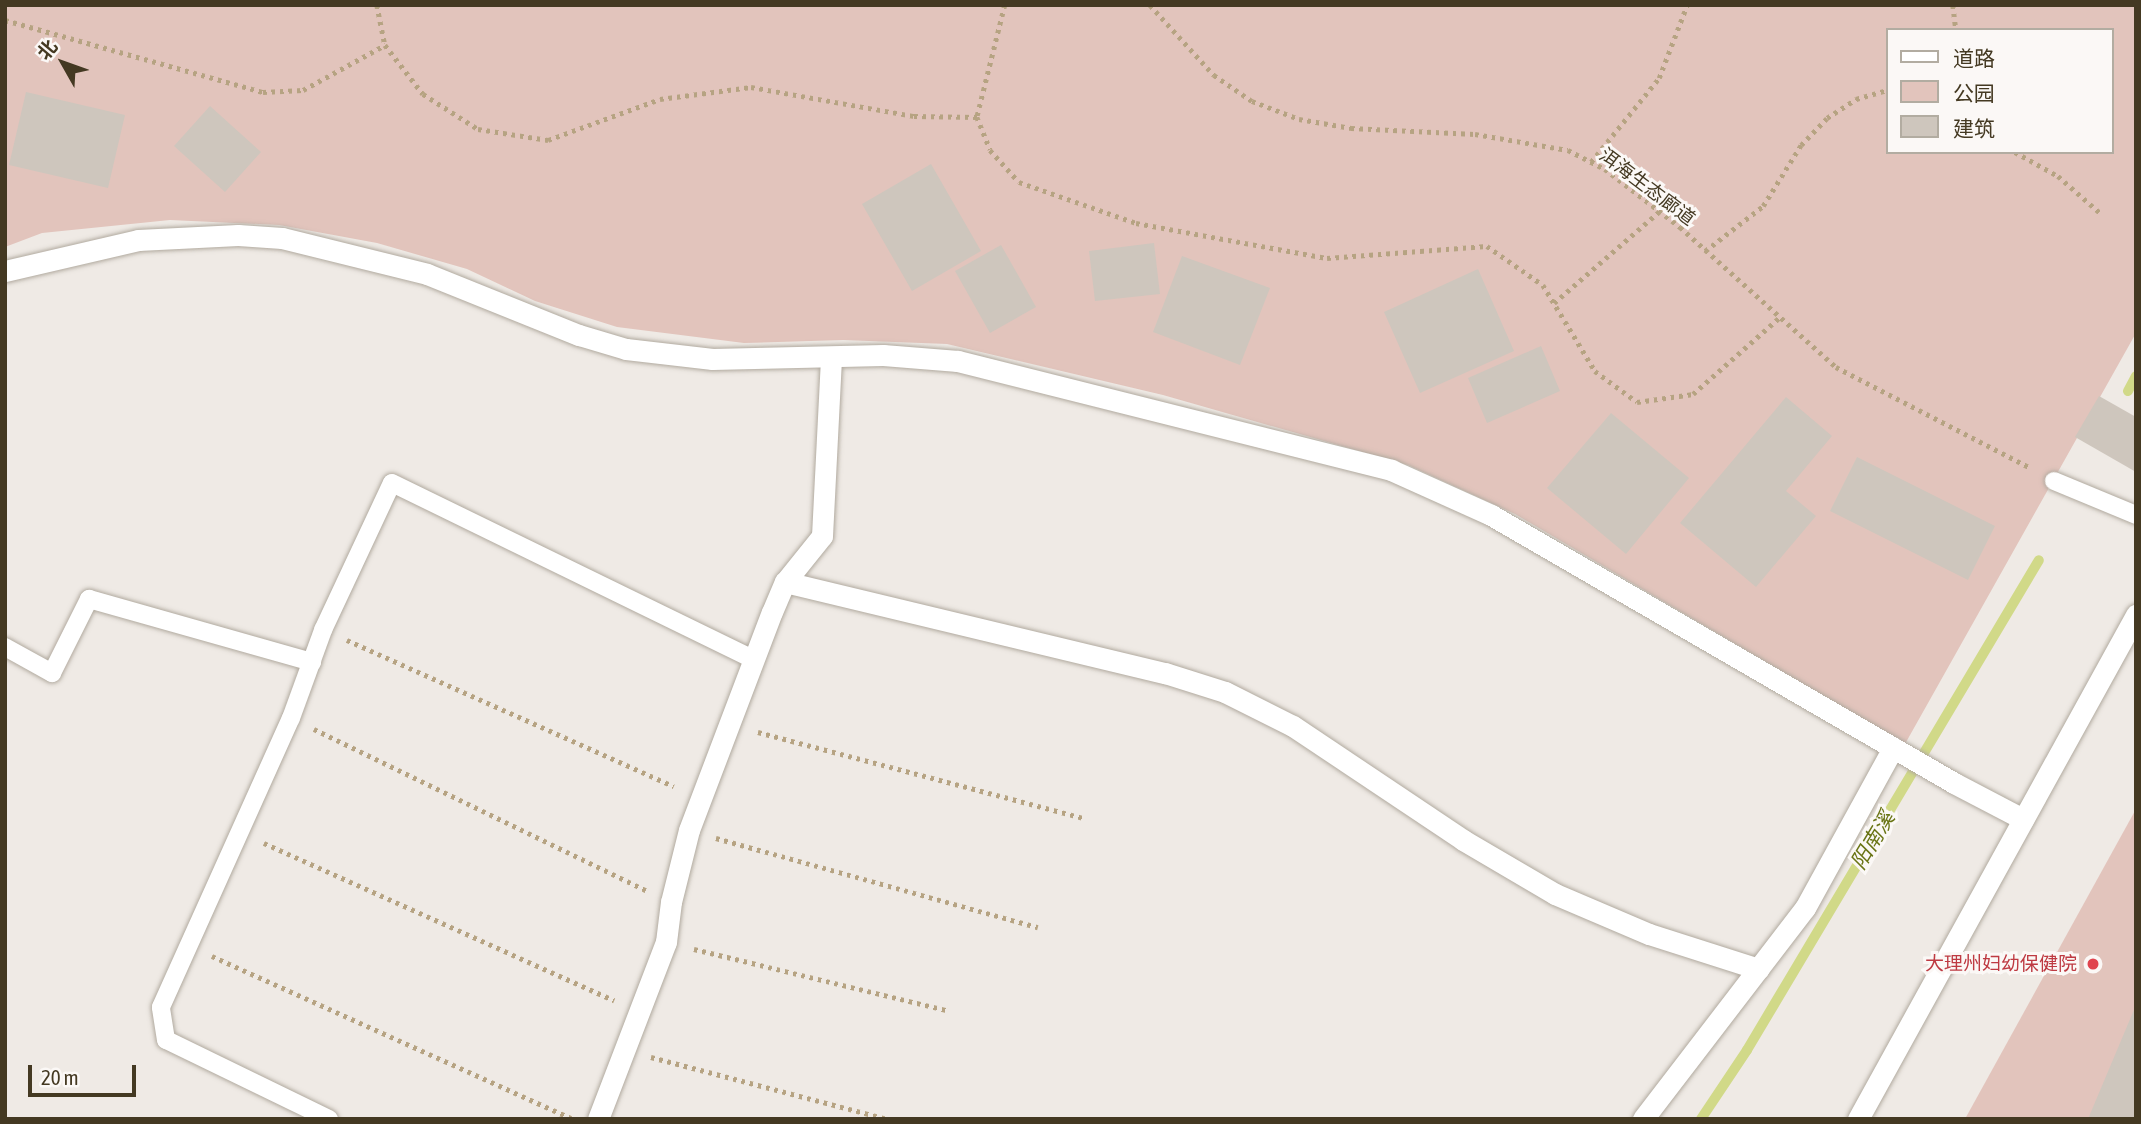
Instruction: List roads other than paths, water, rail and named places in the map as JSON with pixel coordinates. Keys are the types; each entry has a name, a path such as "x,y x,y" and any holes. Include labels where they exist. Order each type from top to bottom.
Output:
{"street":[{"path":"5,271 138,240 238,235 282,238 427,274 579,335 626,349 712,359 895,355 958,362 1391,470 1491,515 1954,783 2023,819"},
{"path":"598,1119 666,942 671,902 689,830 701,798 785,582 821,536 831,357"},
{"path":"785,582 1165,673 1225,692 1293,726 1463,840 1555,894 1649,934 1759,970"},
{"path":"1857,1119 2136,615"},
{"path":"1643,1119 1805,908 1897,750"}],"lane":[{"path":"2054,481 2136,515"},
{"path":"329,1119 166,1040 161,1007 186,944 241,832 291,718 323,630 392,483 755,660"},
{"path":"5,647 52,673 89,599 312,662"}],"waterway":[{"name":"阳南溪","path":"2128,391 2136,376"},
{"name":"阳南溪","path":"1701,1119 1747,1050 2039,560"}],"place":[{"name":"大理州妇幼保健院","path":"2093,964"}]}
